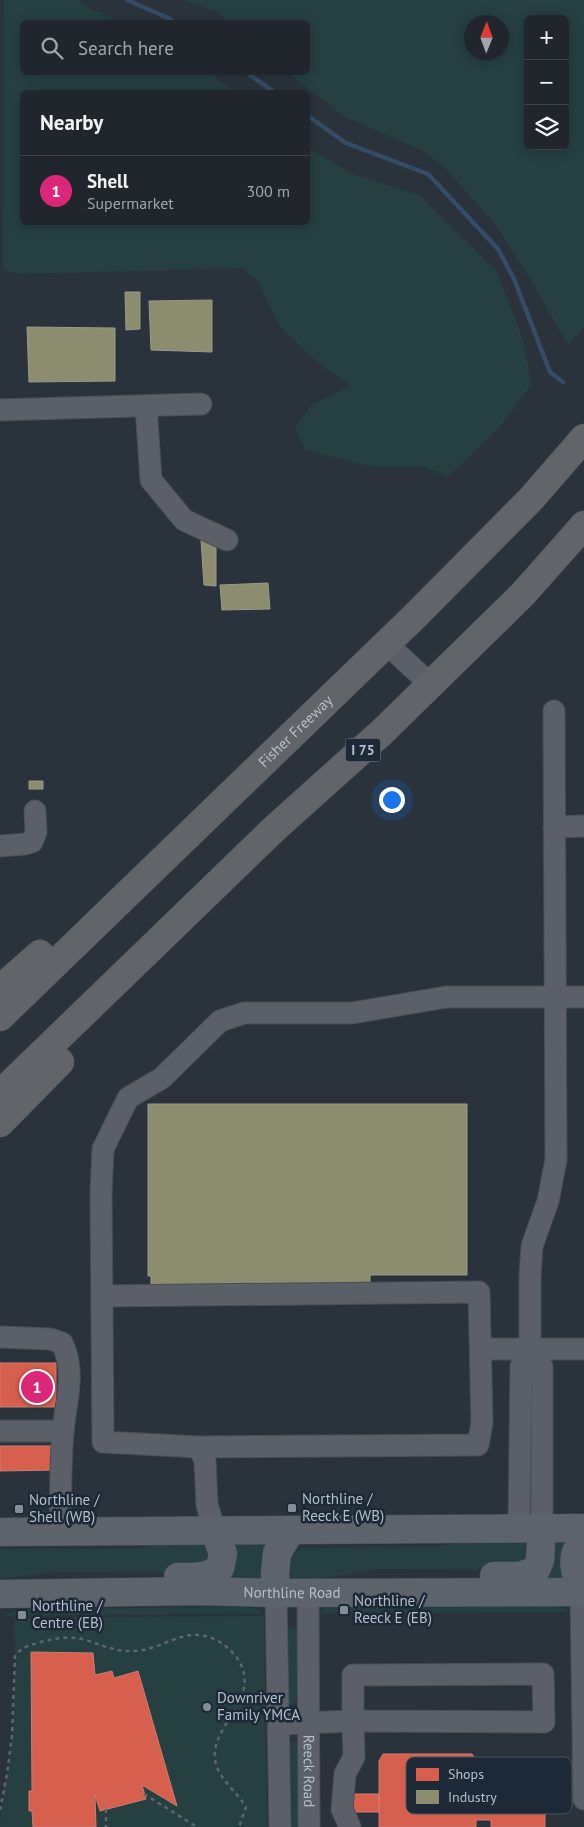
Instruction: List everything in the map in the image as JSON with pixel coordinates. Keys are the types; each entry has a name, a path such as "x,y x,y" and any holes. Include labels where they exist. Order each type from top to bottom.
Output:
{"highway":[{"name":"Fisher Freeway","path":"0,1017 472,560 531,499 584,438"},
{"name":"I 75","path":"0,1094 274,829 382,732 523,594 584,526"},
{"path":"0,989 54,942 120,901"},
{"path":"0,1123 81,1040 155,945"}],"main road":[{"path":"318,1593 382,1577 520,1576 536,1570 540,1560 531,1528"},
{"path":"0,1532 584,1528"},
{"path":"276,1593 277,1553 291,1530"},
{"path":"0,1544 127,1543 155,1531"},
{"path":"5,1594 65,1578 206,1576 214,1573 220,1568 222,1563 222,1554 215,1531"},
{"path":"583,1592 576,1575 575,1559 577,1551 584,1544"},
{"name":"Northline Road","path":"5,1594 583,1592"}],"street":[{"path":"0,410 201,404"},
{"path":"146,406 151,480 184,520 227,540"},
{"path":"387,644 430,684"},
{"path":"531,1528 542,1367 530,1349 532,1246 548,1201 556,1160 554,711"},
{"path":"0,846 32,842 36,832 36,811"},
{"path":"554,827 584,826"},
{"path":"102,1296 479,1292 482,1423 478,1445 199,1447 103,1442 102,1296 103,1149 128,1098 162,1078 220,1021 244,1013 352,1013 446,997 584,997"},
{"path":"0,1337 50,1339 62,1343 68,1354 70,1381 63,1431 60,1532"},
{"path":"480,1349 584,1349"},
{"path":"0,1431 63,1431"},
{"path":"199,1447 205,1461 207,1505 215,1531"},
{"path":"583,1592 584,1799"},
{"name":"Reeck Road","path":"276,1593 280,1827"},
{"name":"Reeck Road","path":"309,1827 309,1722 318,1593"},
{"path":"279,1724 353,1721 544,1722 544,1674 354,1675 353,1721 354,1757 345,1774 342,1809 350,1827"}],"path":[{"path":"0,1810 8,1774 12,1736 14,1656 21,1649 44,1641 65,1637 87,1640 122,1652 144,1651 198,1634 209,1637 232,1650 241,1664 244,1680 243,1694 237,1708 222,1732 215,1752 220,1774 246,1807 239,1827"},
{"path":"144,1794 197,1827"},
{"path":"106,1810 106,1827"}],"green space":[{"path":"4,0 78,0 87,7 117,20 20,20 20,75 213,75 232,90 20,90 20,225 310,225 310,149 355,175 419,195 496,270 523,339 532,384 500,427 448,477 423,466 369,466 305,450 295,428 312,404 351,386 317,362 280,327 257,280 243,268 18,274 3,269"},
{"path":"183,0 584,0 584,328 568,345 529,277 494,223 442,165 421,150 345,117 291,75 310,75 310,20 227,20 217,12"},
{"path":"489,1538 524,1541 528,1544 528,1558 511,1570 379,1569 319,1579 293,1579 288,1564 291,1557 302,1548 439,1546"},
{"path":"571,1538 566,1579 547,1578 552,1539"},
{"path":"177,1540 203,1540 209,1546 210,1563 196,1573 59,1572 0,1579 0,1549 133,1549"},
{"path":"232,1540 271,1541 267,1580 226,1579"},
{"path":"556,1606 569,1612 319,1613 323,1609 335,1607"},
{"path":"247,1607 263,1613 2,1616 18,1609"},
{"name":"Downriver Family YMCA","path":"264,1616 267,1827 96,1827 95,1795 146,1799 142,1785 176,1805 138,1671 114,1678 112,1671 95,1675 93,1653 32,1652 32,1791 29,1792 29,1811 32,1811 33,1827 0,1827 13,1721 14,1618"},
{"path":"291,1627 297,1630 298,1634 298,1701 292,1705 288,1704 286,1630"},
{"path":"293,1741 298,1745 300,1827 287,1827 288,1744"}],"building: Shops":[{"path":"0,1363 56,1363 56,1407 0,1407"},
{"path":"0,1446 57,1446 57,1470 0,1471"},
{"path":"31,1652 93,1653 95,1675 112,1671 114,1678 138,1671 177,1806 142,1785 146,1799 100,1811 95,1795 96,1827 33,1827 32,1811 29,1811 29,1791 32,1791"},
{"path":"383,1754 472,1754 474,1757 406,1757 406,1814 545,1814 545,1827 491,1827 491,1820 476,1820 476,1827 379,1827 379,1761"},
{"path":"350,1794 379,1794 379,1812 350,1812"}],"building: Industry":[{"path":"125,292 140,292 140,329 126,330"},
{"path":"212,300 212,352 151,350 149,301"},
{"path":"27,327 115,328 115,381 29,382"},
{"path":"201,540 216,542 216,586 204,585"},
{"path":"268,583 270,609 222,610 220,585"},
{"path":"29,781 43,781 43,789 29,789"},
{"path":"148,1104 467,1104 467,1275 370,1275 370,1288 151,1288 151,1276 148,1276"}],"waterway":[{"path":"127,0 171,20"},
{"path":"250,75 271,90"},
{"path":"310,117 346,143 428,174 498,249 514,279 550,372 563,382"}],"place":[{"name":"Shell","path":"37,1387"},
{"name":"Northline / Reeck E (WB)","path":"292,1508"},
{"name":"Northline / Shell (WB)","path":"19,1509"},
{"name":"Northline / Reeck E (EB)","path":"344,1610"},
{"name":"Northline / Centre (EB)","path":"22,1615"},
{"name":"Downriver Family YMCA","path":"207,1707"}]}
